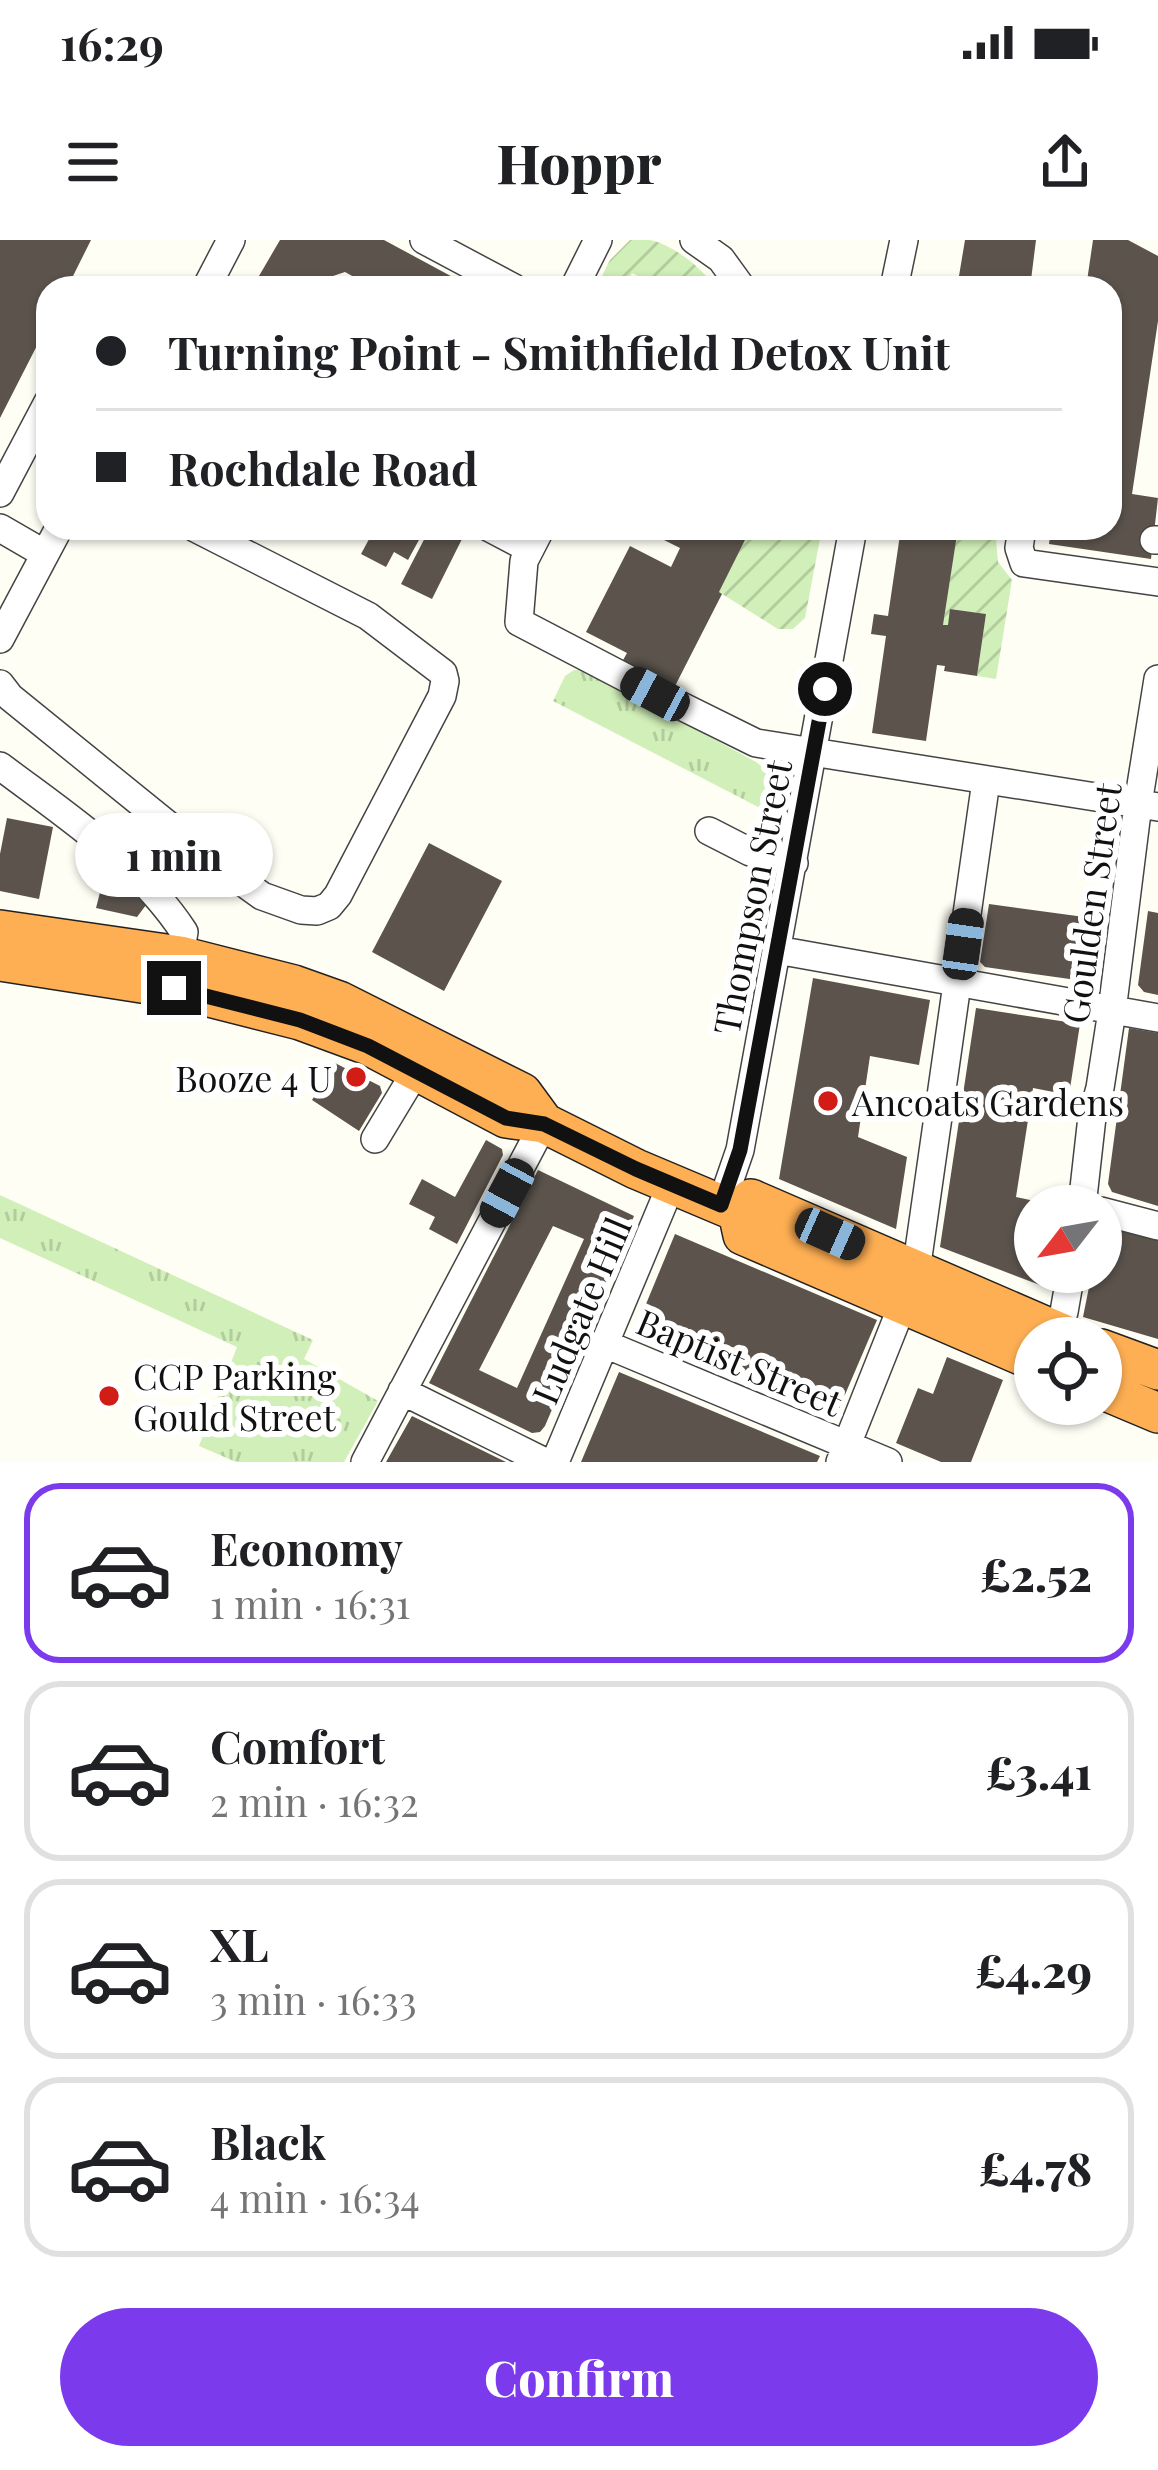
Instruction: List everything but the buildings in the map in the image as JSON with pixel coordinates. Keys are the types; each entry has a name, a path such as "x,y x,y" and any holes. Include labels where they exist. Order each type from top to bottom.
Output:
{"highway":[{"path":"0,930 177,972 368,1046 506,1118 544,1124 729,1209 751,1199 910,1287 1014,1326"},
{"path":"0,961 294,985 339,1000 522,1093 544,1124"},
{"path":"1122,1356 1158,1370"},
{"path":"1122,1398 1158,1413"}],"street":[{"path":"212,276 231,240"},
{"path":"424,240 492,276"},
{"path":"580,276 598,240"},
{"path":"694,240 721,259 733,276"},
{"path":"896,276 904,240"},
{"path":"2,484 36,423"},
{"path":"0,528 36,537"},
{"path":"0,684 10,698 148,811 262,896 301,910 329,906 442,696 446,680 437,666 368,616 218,540"},
{"path":"535,540 524,561 519,622 756,743 1148,805"},
{"name":"Thompson Street","path":"729,1209 851,540"},
{"path":"1020,540 1024,563 1158,582"},
{"path":"0,639 52,541"},
{"name":"Goulden Street","path":"1084,1185 1092,1117 1148,805 1158,680"},
{"path":"0,766 89,833 165,902 184,932 177,972"},
{"path":"844,1453 910,1287 986,781"},
{"path":"709,831 750,852 794,863"},
{"path":"777,950 1158,1018"},
{"path":"374,1139 416,1071"},
{"path":"365,1462 544,1124"},
{"name":"Ludgate Hill","path":"555,1462 671,1185"},
{"path":"1122,1217 1158,1226"},
{"name":"Baptist Street","path":"605,1344 844,1453 888,1462"},
{"path":"402,1391 545,1462"}],"green space":[{"path":"630,240 650,240 669,247 705,276 602,276"},
{"path":"745,540 820,540 805,618 793,629 778,629 719,592"},
{"path":"956,540 996,540 998,562 1012,580 996,679 977,676 986,614 951,609 948,625 943,625"},
{"path":"586,670 756,762 774,784 770,813 553,701 565,676"},
{"path":"0,1195 313,1340 304,1359 378,1401 344,1462 236,1462 199,1446 237,1347 0,1238"}],"place":[{"name":"Booze 4 U","path":"356,1077"},
{"name":"Ancoats Gardens","path":"828,1101"},
{"name":"CCP Parking Gould Street","path":"109,1396"}],"route":[{"path":"174,988 300,1020 368,1046 506,1118 544,1124 721,1205 740,1150 825,689"}]}
